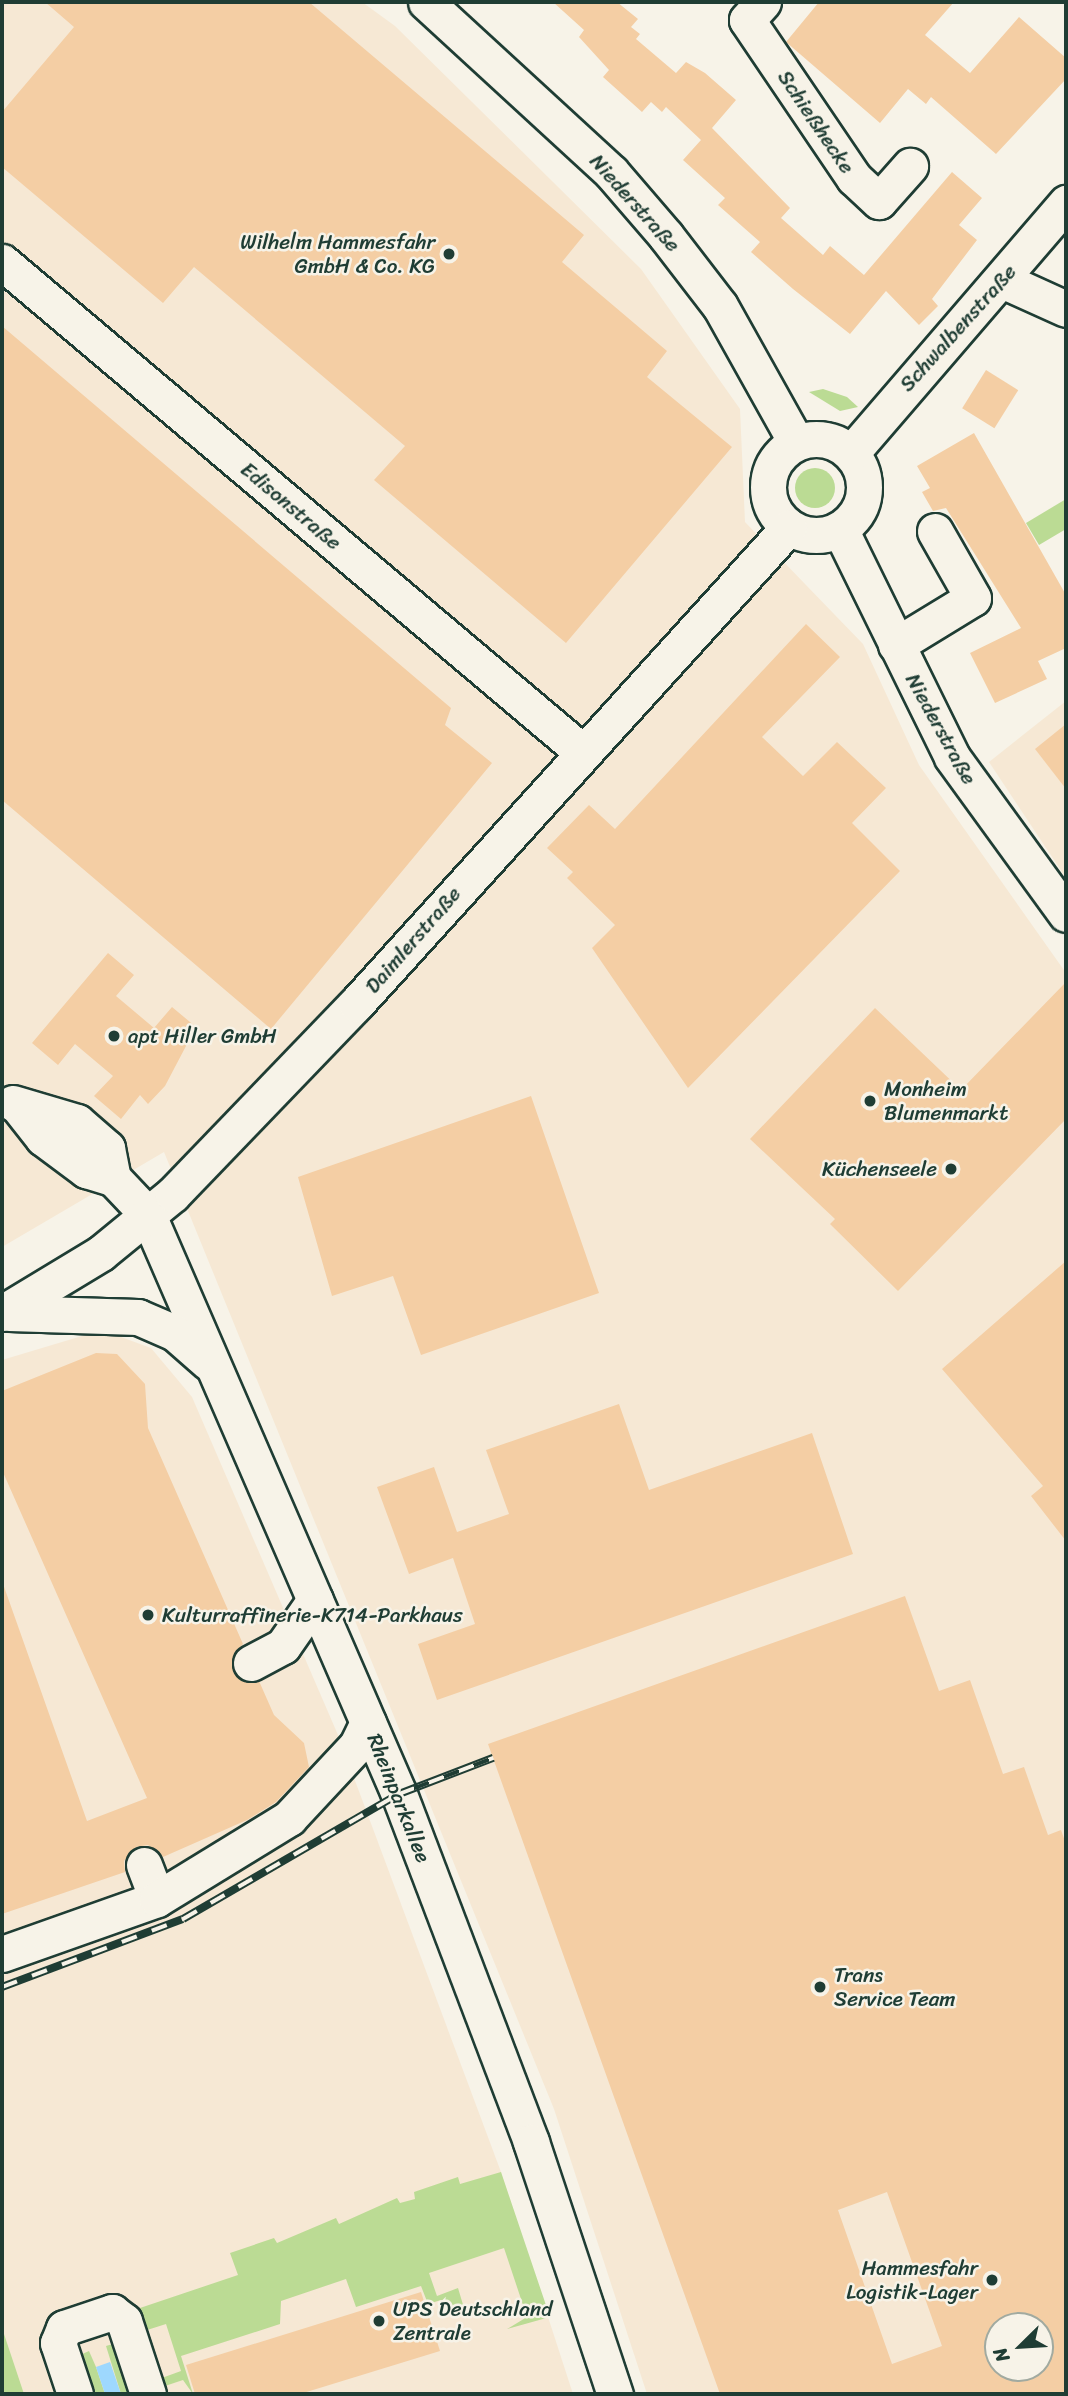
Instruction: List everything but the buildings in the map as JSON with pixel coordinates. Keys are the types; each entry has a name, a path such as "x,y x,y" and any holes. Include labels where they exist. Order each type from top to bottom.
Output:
{"street":[{"name":"Niederstraße","path":"426,2 611,172 666,236 720,306 796,442"},
{"name":"Schießhecke","path":"763,2 747,20 854,178 879,201 910,166"},
{"name":"Schwalbenstraße","path":"851,453 1066,203"},
{"name":"Edisonstraße","path":"2,262 580,750"},
{"path":"1002,280 1066,309"},
{"path":"826,439 851,453 864,494 840,529 820,535 789,527 769,499 768,482 772,466 796,442 826,439"},
{"name":"Daimlerstraße","path":"2,1313 101,1253 148,1215 356,1004 580,750 789,527"},
{"name":"Niederstraße","path":"840,529 952,757 1066,914"},
{"path":"896,645 973,598 935,531"},
{"path":"9,1100 70,1159 113,1178 148,1215"},
{"name":"Rheinparkallee","path":"148,1215 368,1722 531,2142 614,2394"},
{"name":"Daimlerstraße","path":"2,1313 55,1310 138,1318 174,1333 213,1367"},
{"path":"251,1663 283,1646 314,1600"},
{"path":"2,1954 157,1899 304,1807 357,1745 368,1722"},
{"path":"144,1865 157,1899"},
{"path":"75,2394 58,2343 64,2328 111,2312 124,2321 148,2394"}],"shaded area":[{"path":"2,2 362,2 395,26 641,269 740,409 745,522 863,644 919,765 1066,973 1066,2394 647,2394 554,2109 164,1152 2,1247"},
{"path":"1066,701 1066,878 989,762"},
{"path":"102,1330 151,1348 192,1397 338,1735 501,2172 573,2394 2,2394 2,1360"}],"green space":[{"path":"823,389 847,397 858,407 840,411 809,392"},
{"path":"815,468 823,469 829,474 834,480 834,496 829,502 823,507 815,508 807,507 801,502 796,496 795,488 796,480 801,474 807,469"},
{"path":"1066,499 1066,529 1039,545 1026,523"},
{"path":"501,2172 550,2317 507,2329 527,2317 504,2248 429,2273 437,2296 458,2288 464,2308 446,2314 441,2300 428,2304 421,2286 356,2307 346,2279 281,2301 280,2324 181,2356 193,2394 183,2380 162,2387 159,2379 181,2371 166,2324 144,2331 137,2309 238,2275 230,2253 274,2238 277,2243 336,2218 339,2224 397,2198 400,2203 415,2199 414,2192 458,2177 460,2184"},
{"path":"2,2328 24,2394 2,2394"},
{"path":"116,2343 135,2394 121,2394 106,2346"},
{"path":"89,2351 105,2394 89,2394 80,2355"}],"water":[{"path":"110,2362 121,2394 105,2394 96,2367"}],"railway":[{"path":"2,1987 183,1919 399,1794 493,1758"}],"place":[{"name":"Wilhelm Hammesfahr GmbH & Co. KG","path":"449,254"},
{"name":"apt Hiller GmbH","path":"114,1036"},
{"name":"Monheim Blumenmarkt","path":"870,1101"},
{"name":"Küchenseele","path":"951,1169"},
{"name":"Kulturraffinerie-K714-Parkhaus","path":"148,1615"},
{"name":"Trans Service Team","path":"820,1987"},
{"name":"Hammesfahr Logistik-Lager","path":"992,2280"},
{"name":"UPS Deutschland Zentrale","path":"379,2321"}]}
